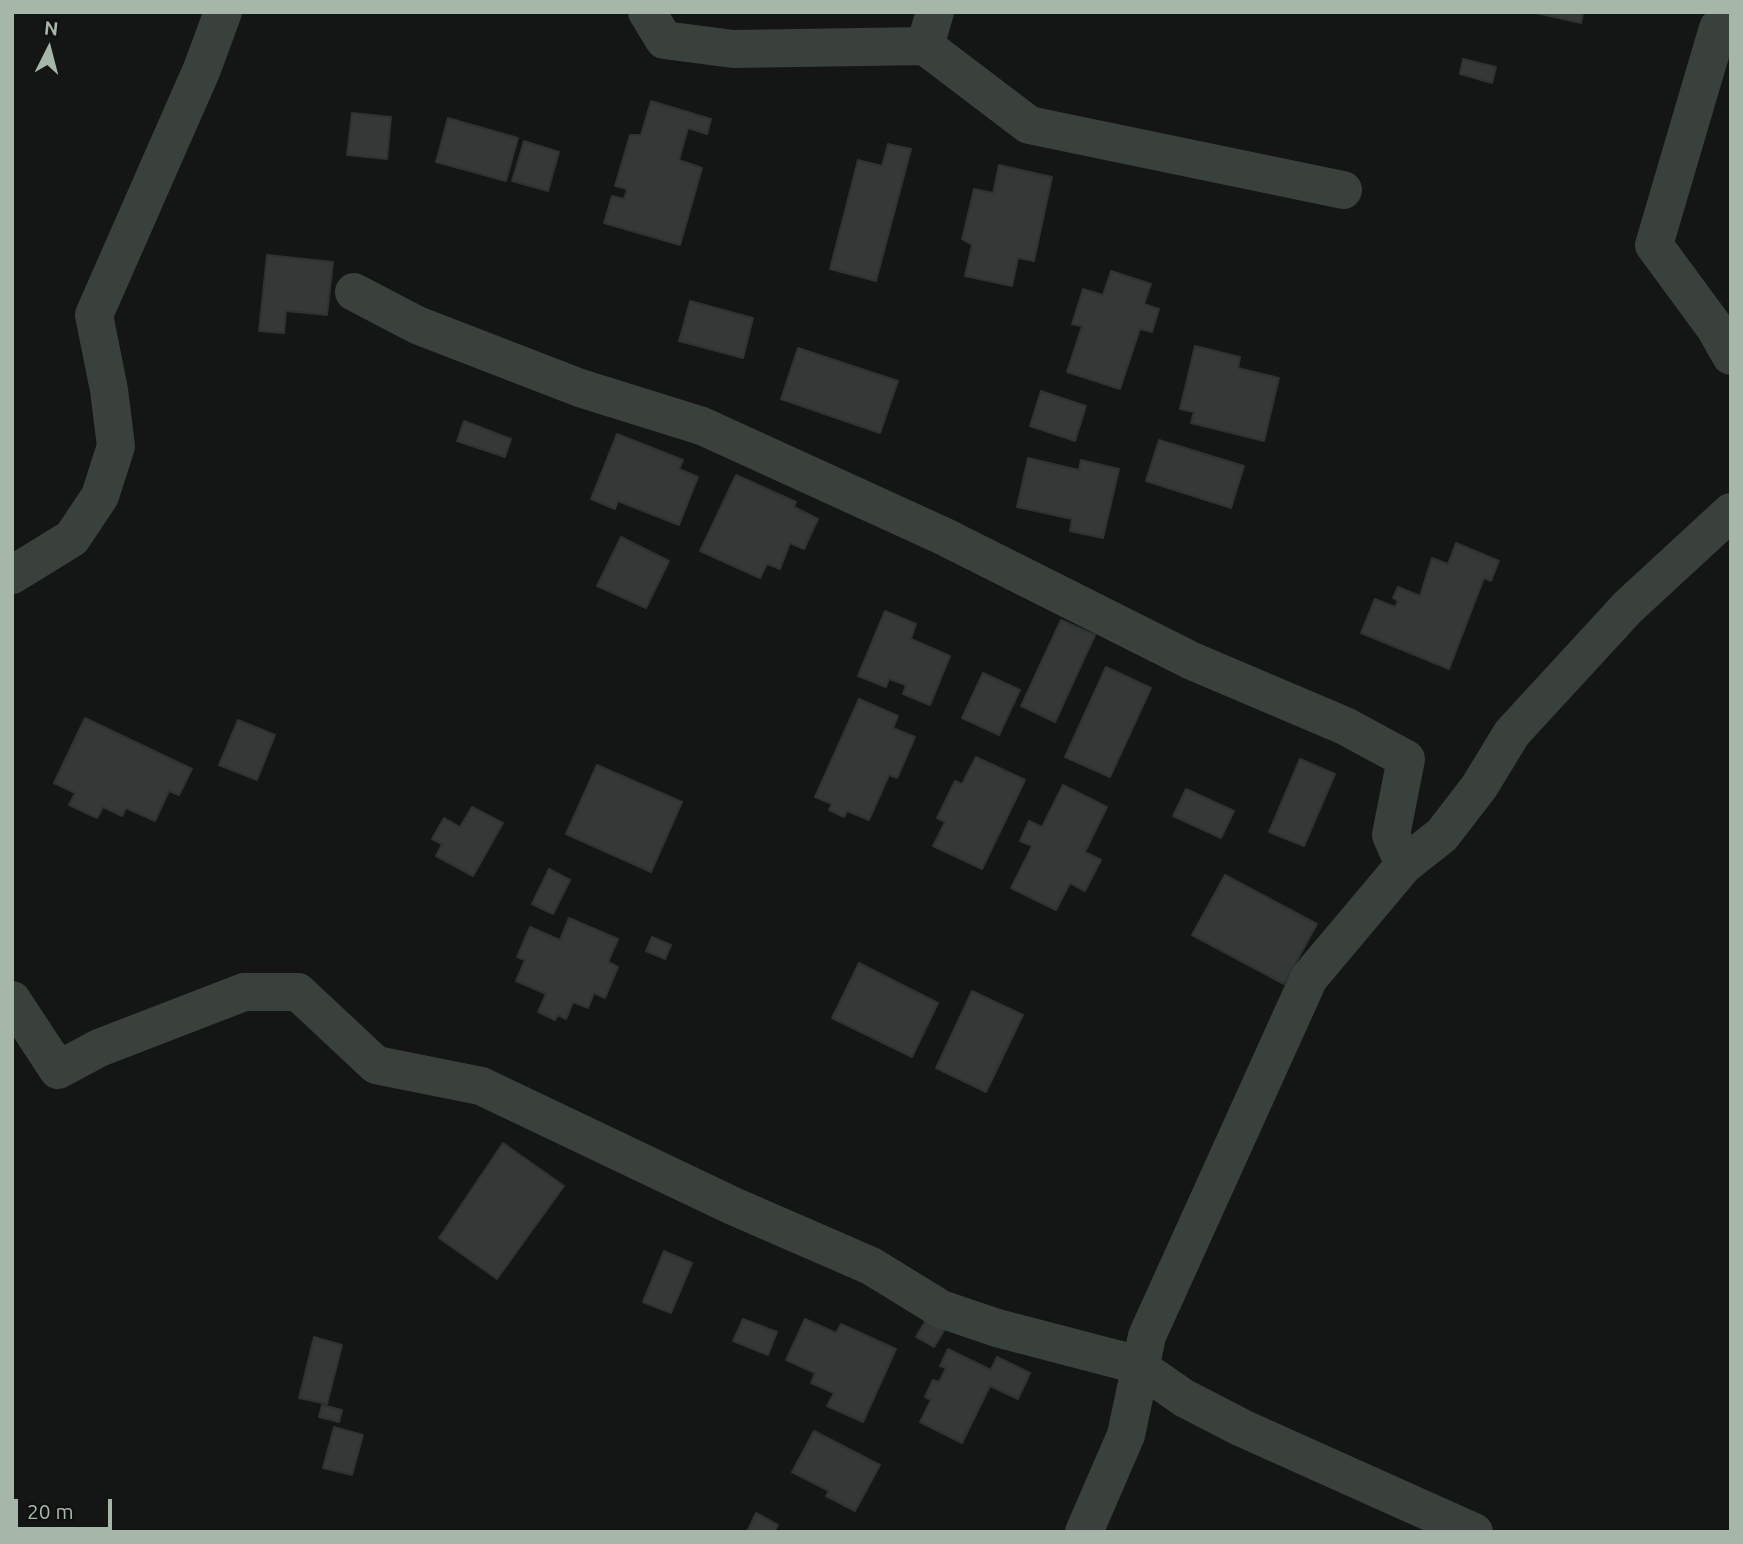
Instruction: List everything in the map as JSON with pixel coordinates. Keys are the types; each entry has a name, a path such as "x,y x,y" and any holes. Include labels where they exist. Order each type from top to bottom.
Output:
{"street":[{"path":"12,575 72,538 100,496 116,446 109,390 94,315 202,69 223,12"},
{"path":"647,12 664,40 733,49 930,29 1029,125 1343,190"},
{"path":"1731,23 1718,28 1654,245 1715,328 1731,356"},
{"path":"354,292 417,325 555,378 702,426 943,536 1192,661 1355,731 1406,759 1391,835 1404,865"},
{"path":"1084,1532 1126,1435 1147,1336 1309,978 1404,865 1442,835 1479,787 1512,733 1601,636 1731,512"},
{"path":"12,1000 58,1070 99,1048 244,992 298,992 376,1065 481,1086 733,1206 870,1266 941,1309 1141,1367 1184,1398 1242,1428 1474,1532"}],"building":[{"path":"1532,12 1583,12 1581,23"},
{"path":"1463,59 1496,67 1492,83 1460,74"},
{"path":"651,101 711,119 707,134 688,128 679,160 702,168 680,245 604,223 612,196 624,199 627,189 615,186 630,135 641,135"},
{"path":"352,113 391,117 387,159 347,155"},
{"path":"448,118 518,138 506,181 436,162"},
{"path":"524,141 559,152 548,191 512,181"},
{"path":"888,144 911,149 876,281 830,269 858,160 882,166"},
{"path":"999,165 1052,177 1034,261 1018,258 1012,286 965,276 972,245 962,239 974,189 993,193"},
{"path":"267,255 333,262 327,315 286,311 284,333 259,331"},
{"path":"1111,271 1151,284 1144,304 1159,309 1152,332 1140,329 1120,389 1067,372 1082,326 1072,324 1083,289 1103,295"},
{"path":"690,301 753,318 743,358 679,341"},
{"path":"1195,346 1240,357 1238,368 1279,378 1264,441 1191,423 1194,412 1180,409"},
{"path":"798,348 898,381 880,433 781,399"},
{"path":"1041,391 1086,406 1075,441 1030,426"},
{"path":"464,421 511,439 505,457 457,441"},
{"path":"617,434 683,460 679,469 698,477 679,525 618,501 615,509 591,499"},
{"path":"1159,440 1244,466 1231,508 1146,481"},
{"path":"1028,458 1079,470 1081,460 1119,469 1103,538 1070,531 1072,519 1017,507"},
{"path":"736,475 796,502 794,507 818,519 804,549 790,543 780,569 767,564 760,578 700,551"},
{"path":"621,537 669,561 646,608 597,586"},
{"path":"1456,543 1499,561 1491,581 1484,578 1449,669 1361,633 1375,599 1395,607 1398,601 1393,598 1398,587 1420,596 1432,558 1448,564"},
{"path":"885,611 916,624 911,639 950,656 930,705 903,694 906,685 889,679 886,687 858,676"},
{"path":"1061,620 1095,635 1055,722 1021,706"},
{"path":"1106,667 1151,688 1110,777 1065,757"},
{"path":"983,673 1020,690 999,735 962,718"},
{"path":"859,699 898,716 893,728 915,737 897,778 889,775 869,820 847,811 844,817 829,810 832,804 815,797"},
{"path":"85,718 192,769 179,795 169,791 155,821 126,808 122,816 103,807 97,818 69,805 75,793 54,783"},
{"path":"238,720 275,735 257,780 219,765"},
{"path":"976,757 1025,780 982,869 933,846 945,822 937,818 955,781 962,784"},
{"path":"1300,759 1335,774 1304,846 1269,832"},
{"path":"597,765 682,802 651,872 566,834"},
{"path":"1063,785 1107,807 1085,852 1101,860 1085,891 1070,883 1056,910 1011,888 1032,846 1020,841 1029,821 1042,827"},
{"path":"1186,789 1234,811 1221,838 1173,816"},
{"path":"472,807 503,823 473,876 436,856 442,844 432,839 444,818 460,827"},
{"path":"549,869 570,880 553,914 532,904"},
{"path":"1225,875 1317,924 1284,984 1192,935"},
{"path":"569,918 618,939 608,962 618,967 605,998 594,993 588,1008 573,1002 566,1019 558,1015 555,1020 538,1012 546,994 516,981 525,960 517,957 530,927 560,940"},
{"path":"652,937 671,945 665,959 646,951"},
{"path":"859,963 938,1003 912,1057 832,1018"},
{"path":"972,991 1023,1015 986,1092 936,1068"},
{"path":"503,1143 564,1186 497,1279 439,1238"},
{"path":"664,1251 692,1263 671,1313 643,1302"},
{"path":"927,1318 945,1329 934,1347 916,1337"},
{"path":"743,1319 777,1332 768,1355 733,1341"},
{"path":"805,1319 836,1333 841,1324 896,1349 863,1422 827,1406 834,1393 811,1383 815,1373 786,1360"},
{"path":"314,1337 342,1345 327,1404 299,1398"},
{"path":"948,1349 991,1370 997,1357 1030,1373 1018,1399 990,1386 962,1443 920,1422 931,1400 925,1397 933,1380 939,1382 946,1368 940,1366"},
{"path":"322,1405 342,1410 339,1422 319,1417"},
{"path":"334,1427 363,1435 352,1475 323,1468"},
{"path":"814,1431 880,1465 855,1511 826,1496 829,1491 792,1472"},
{"path":"756,1513 778,1525 774,1532 747,1532"}]}
